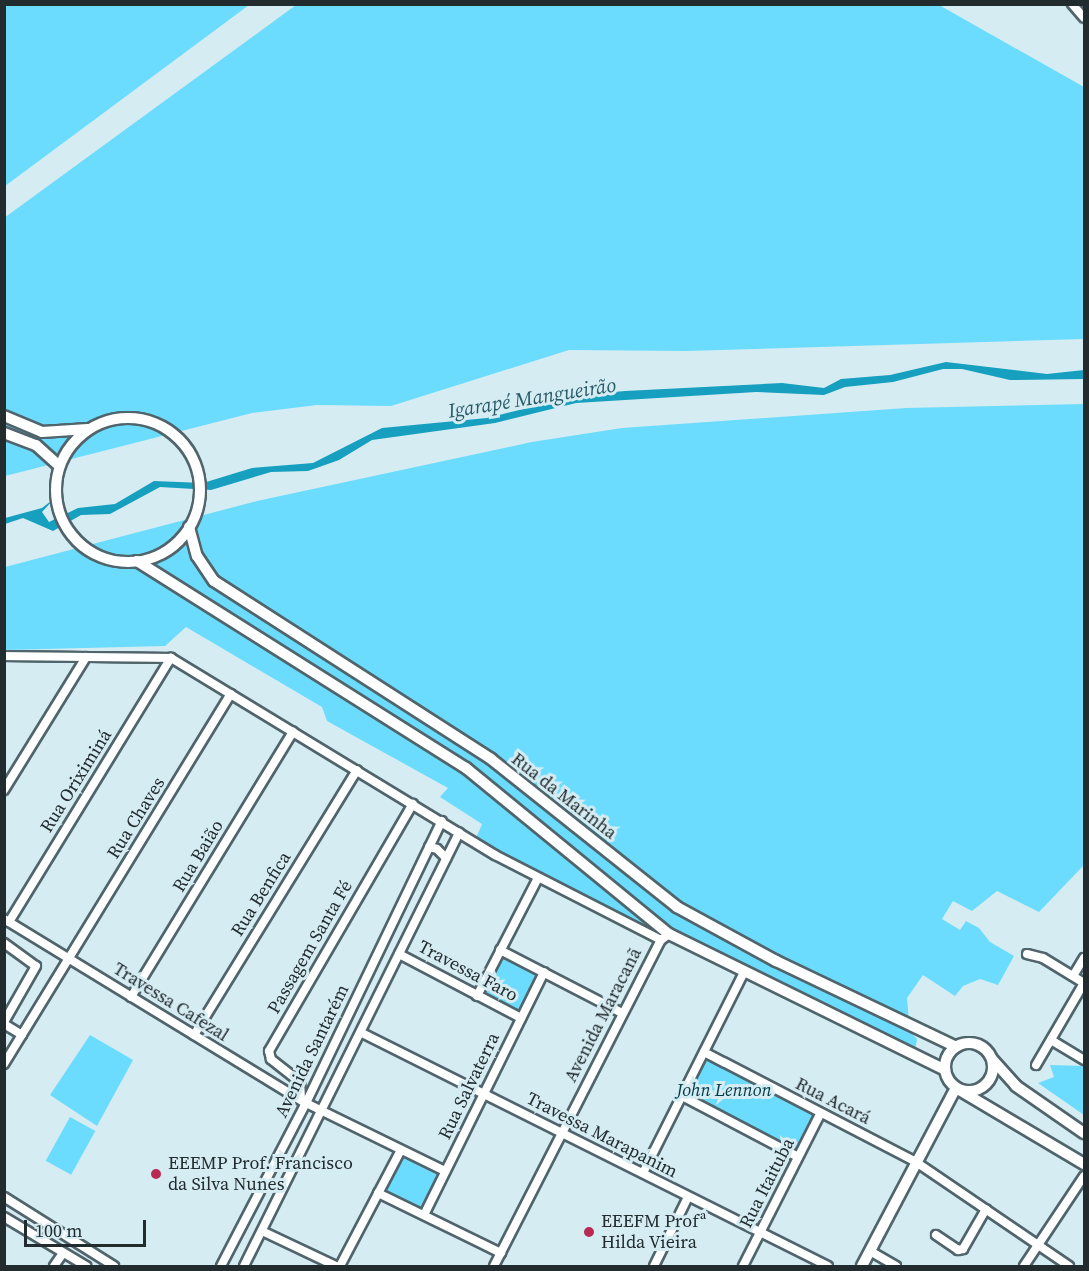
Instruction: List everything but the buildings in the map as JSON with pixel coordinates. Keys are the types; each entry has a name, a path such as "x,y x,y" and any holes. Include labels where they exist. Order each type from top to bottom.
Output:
{"main road":[{"path":"4,416 42,432 88,429 119,418 159,425 188,449 199,481 200,497 189,527 167,550 137,561 121,561 90,551 67,528 60,514 56,482 59,466 76,439 88,429"},
{"path":"4,433 36,445 59,466"},
{"name":"Rua da Marinha","path":"189,527 197,556 214,581 491,759 677,907 776,961 956,1047"},
{"path":"137,561 466,768 665,937 744,972 945,1070 956,1088 1084,1164"},
{"path":"945,1070 948,1054 956,1047 977,1044 1016,1086 1084,1133"},
{"path":"956,1088 967,1092 983,1088 993,1075 992,1059"},
{"path":"862,1266 956,1088"}],"street":[{"path":"1072,4 1084,18"},
{"path":"4,656 171,658 538,878 665,937"},
{"path":"4,790 86,657"},
{"name":"Rua Oriximiná","path":"7,920 171,658"},
{"name":"Rua Chaves","path":"4,1064 231,694"},
{"name":"Rua Baião","path":"131,997 294,732"},
{"name":"Rua Benfica","path":"194,1035 357,770"},
{"name":"Passagem Santa Fé","path":"303,1101 300,1082 271,1059 269,1051 413,804"},
{"name":"Avenida Santarém","path":"221,1266 442,821"},
{"name":"Avenida Santarém","path":"244,1266 362,1033 459,832"},
{"path":"429,847 446,858"},
{"path":"477,996 538,878"},
{"name":"Travessa Cafezal","path":"7,920 303,1101 445,1171"},
{"name":"Avenida Maracanã","path":"494,1266 622,1013 665,937"},
{"path":"4,943 36,966 4,1023 22,1035"},
{"path":"500,950 622,1013"},
{"name":"Travessa Faro","path":"399,954 521,1018"},
{"path":"1027,954 1043,958 1084,982 1036,1065"},
{"path":"1073,976 1084,958"},
{"name":"Rua Salvaterra","path":"424,1215 544,972"},
{"path":"643,1173 744,972"},
{"name":"Travessa Marapanim","path":"362,1033 828,1266"},
{"path":"1051,1040 1084,1060"},
{"name":"Rua Acará","path":"704,1052 916,1162 1069,1266"},
{"path":"682,1096 798,1157"},
{"name":"Rua Itaituba","path":"743,1266 820,1114"},
{"path":"262,1231 338,1266 401,1150"},
{"path":"1024,1266 1084,1176"},
{"path":"378,1193 501,1253"},
{"path":"4,1197 114,1266"},
{"path":"654,1266 688,1197"},
{"path":"936,1235 960,1250 986,1209"},
{"path":"4,1217 86,1266"},
{"path":"870,1251 896,1266"},
{"path":"54,1266 63,1252"}],"green space":[{"path":"5,4 249,4 249,5 5,186"},
{"path":"296,5 939,5 1084,87 1084,339 686,351 569,350 391,406 317,405 252,413 5,476 4,218"},
{"path":"1084,404 1084,865 1039,912 997,891 972,911 953,901 942,919 960,930 966,921 979,928 990,942 1014,956 998,985 980,979 963,986 955,996 923,975 907,998 910,1032 917,1039 914,1058 663,936 476,838 482,824 440,797 448,788 327,721 322,707 186,627 165,646 5,650 5,567 257,501 532,442 622,428 906,408"},
{"path":"500,950 544,972 521,1018 477,995"},
{"path":"90,1035 133,1060 97,1126 50,1095"},
{"name":"John Lennon","path":"704,1052 821,1114 798,1157 681,1095"},
{"path":"1050,1065 1084,1066 1084,1115 1038,1083 1054,1077"},
{"path":"70,1117 95,1131 71,1175 46,1161"},
{"path":"401,1150 445,1171 424,1216 380,1194"}],"shaded area":[{"path":"946,362 1047,374 1084,370 1084,379 1010,380 962,369 943,369 893,382 845,387 824,395 756,392 576,403 495,423 372,440 339,460 308,471 271,472 211,490 160,487 110,514 81,515 53,531 23,518 5,524 5,518 42,508 55,498 42,512 49,522 78,508 115,504 154,481 203,483 252,468 313,463 382,428 487,418 581,395 625,391 782,383 824,388 841,379 890,375"}],"place":[{"name":"EEEMP Prof. Francisco da Silva Nunes","path":"156,1174"},
{"name":"EEEFM Profª Hilda Vieira","path":"589,1232"}],"water label":[{"name":"Igarapé Mangueirão","path":"532,398"}]}
